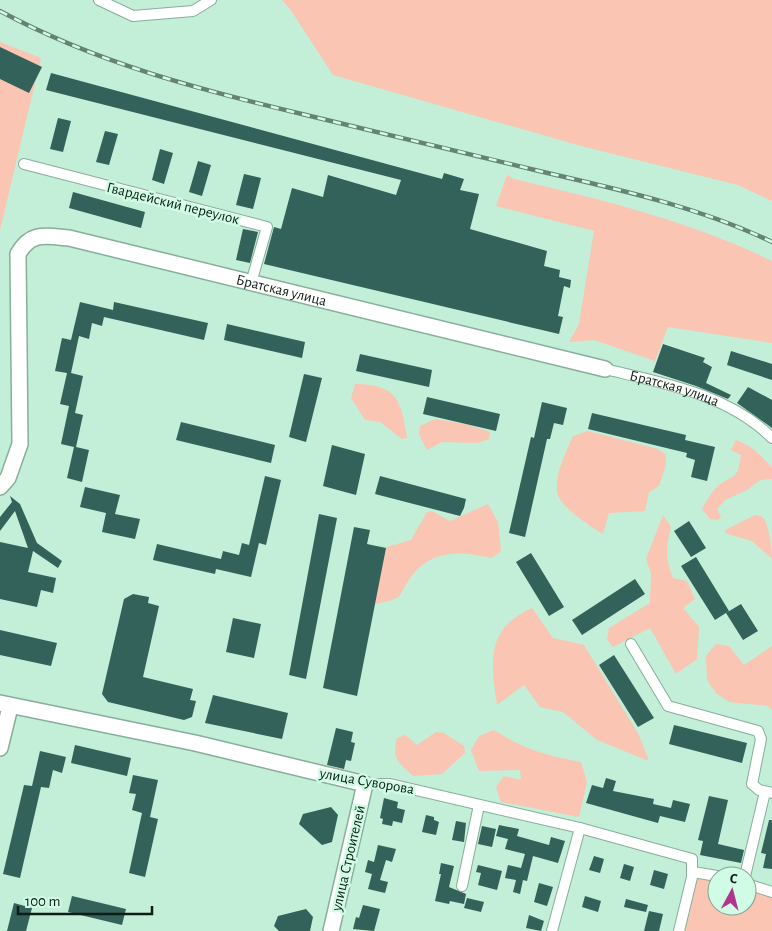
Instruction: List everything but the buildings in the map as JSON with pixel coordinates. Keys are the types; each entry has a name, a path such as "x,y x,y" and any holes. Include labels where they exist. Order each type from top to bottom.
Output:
{"street":[{"path":"99,0 133,16 193,11 211,0"},
{"name":"Гвардейский переулок","path":"24,164 267,227 251,283"},
{"name":"Братская улица","path":"0,487 8,478 20,444 18,254 25,242 41,235 69,238 605,369 703,395 730,409 772,438"},
{"path":"631,644 668,706 758,731 760,739 752,780 755,788 768,793 748,866"},
{"path":"0,748 5,705"},
{"name":"улица Суворова","path":"5,705 196,744 365,784 390,784 580,828 692,859 693,872"},
{"name":"улица Строителей","path":"331,931 365,784"},
{"path":"462,886 479,804"},
{"path":"552,931 580,828"},
{"path":"680,931 693,872 707,874"},
{"path":"757,887 772,892"}],"shaded area":[{"path":"282,0 772,0 772,201 738,185 581,146 333,75 290,9"},
{"path":"0,42 41,58 0,230"},
{"path":"507,175 514,179 580,195 678,223 710,234 772,261 772,343 668,327 655,361 594,340 569,342 579,324 594,231 496,206"},
{"path":"355,384 380,388 395,397 402,414 407,438 402,439 380,422 365,420 351,398"},
{"path":"435,419 466,424 490,432 489,439 477,443 442,442 427,450 419,434 420,426"},
{"path":"588,431 658,449 666,455 666,465 659,486 649,492 645,511 609,513 603,534 569,510 559,498 557,492 559,471 573,436"},
{"path":"736,440 752,448 764,459 772,468 772,479 760,480 747,490 725,500 717,509 721,517 718,520 710,519 702,509 710,495 722,483 736,474 738,470 741,455 731,450"},
{"path":"488,504 498,522 501,551 492,558 471,554 450,554 431,559 414,573 398,597 375,604 380,549 411,540 427,512 432,511 450,521"},
{"path":"663,515 671,527 667,552 670,571 673,578 687,581 695,599 683,608 699,627 697,659 676,674 650,628 613,647 607,639 609,628 650,603 651,573 646,559"},
{"path":"755,515 762,517 767,524 772,559 752,541 725,533 725,530"},
{"path":"532,608 553,638 584,645 639,735 649,761 597,740 563,712 540,707 524,685 497,705 493,675 495,648 506,626 517,616"},
{"path":"716,644 729,646 744,665 772,646 772,710 768,706 729,702 716,693 707,680 706,656"},
{"path":"494,730 536,751 581,762 587,782 579,817 501,802 496,787 504,776 521,780 520,770 479,771 471,750 479,736"},
{"path":"436,732 444,733 464,746 465,753 442,774 413,776 403,767 396,756 397,738 405,735 417,745"},
{"path":"699,867 707,870 707,916 757,916 757,886 772,889 772,931 683,931"}],"railway":[{"path":"0,11 74,46 188,85 628,192 716,219 772,242"}]}
